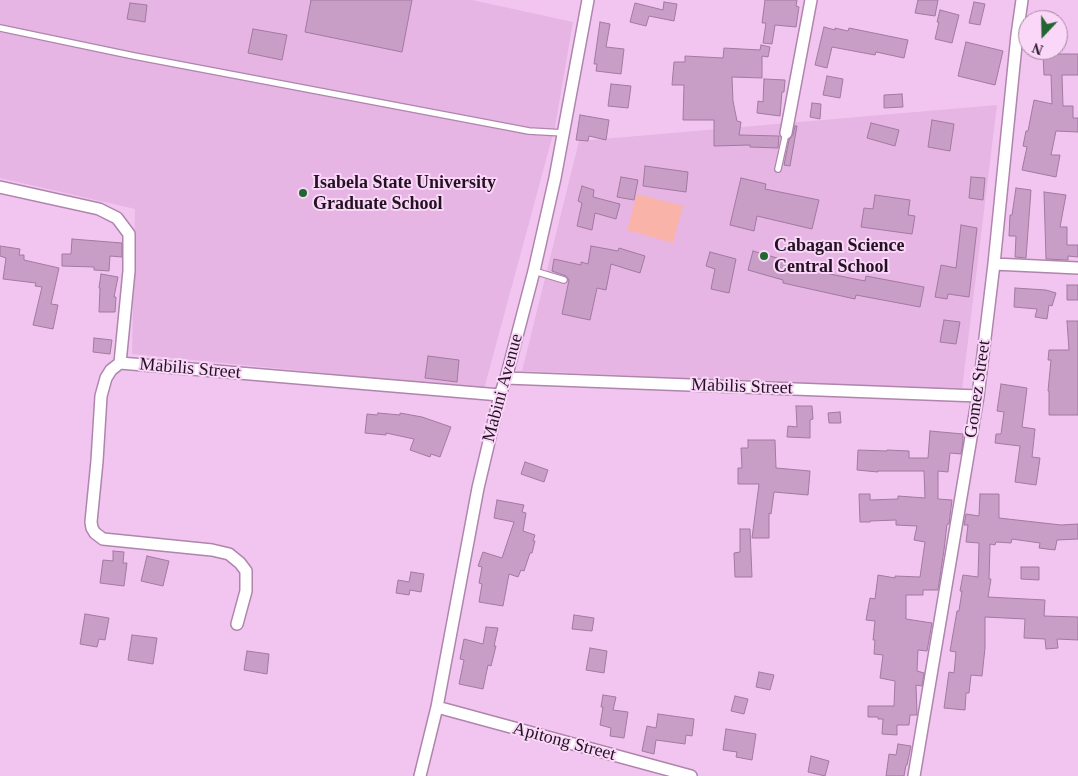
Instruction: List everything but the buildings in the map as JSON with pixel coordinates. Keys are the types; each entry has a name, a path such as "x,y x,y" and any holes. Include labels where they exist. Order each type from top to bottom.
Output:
{"street":[{"name":"Mabini Avenue","path":"420,776 437,707 478,488 500,395 534,271 555,178 588,0"},
{"path":"786,133 811,0"},
{"name":"Gomez Street","path":"914,776 978,396 1022,0"},
{"name":"Mabilis Street","path":"0,187 99,209 116,218 129,234 129,270 120,363 500,395"},
{"path":"994,264 1078,268"},
{"path":"120,363 111,370 106,378 101,396 92,528 95,534 103,539 212,550 229,554 246,571 246,590 237,624"},
{"name":"Mabilis Street","path":"506,378 978,396"},
{"name":"Apitong Street","path":"437,707 691,776"}],"lane":[{"path":"0,28 134,56 528,131 564,132"},
{"path":"778,169 786,133"},
{"path":"534,271 564,280"}],"shaded area":[{"name":"Isabela State University Graduate School","path":"0,0 472,0 573,22 555,127 484,389 132,354 135,209 0,178"},
{"name":"Cabagan Science Central School","path":"997,105 962,390 522,371 579,141"},
{"path":"637,194 683,206 673,243 627,230"}],"place":[{"name":"Isabela State University Graduate School","path":"303,193"},
{"name":"Cabagan Science Central School","path":"764,256"}]}
